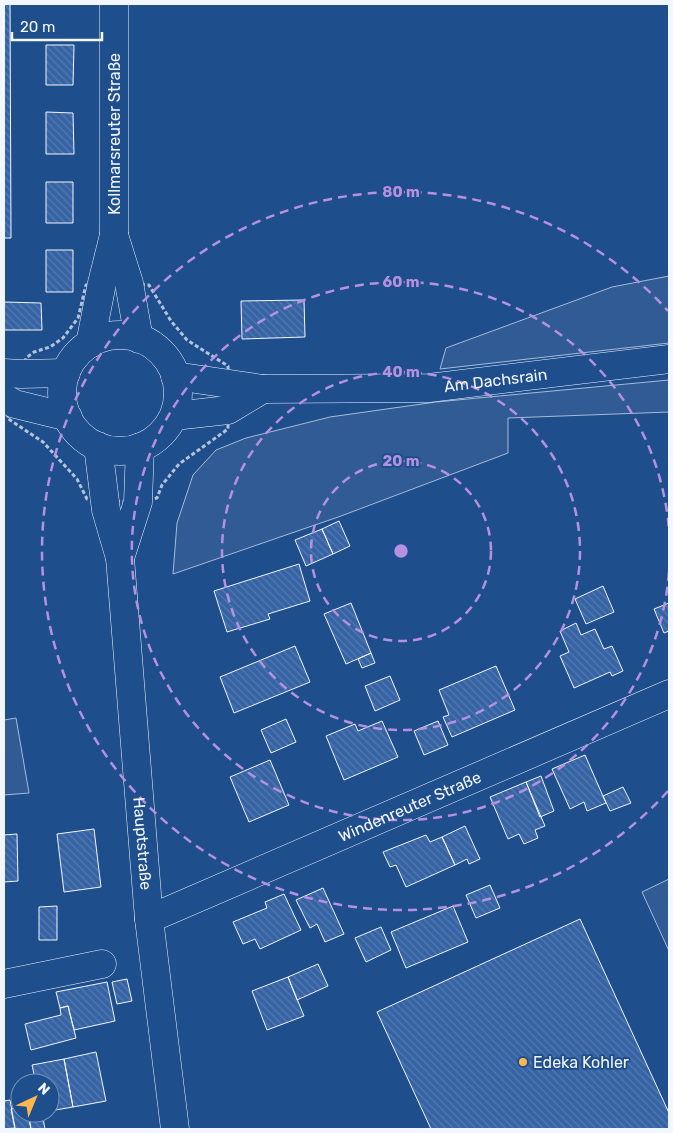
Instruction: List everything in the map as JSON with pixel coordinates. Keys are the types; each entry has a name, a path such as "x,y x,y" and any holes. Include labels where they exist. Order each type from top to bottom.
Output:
{"main road":[{"name":"Kollmarsreuter Straße","path":"90,344 114,235 114,4"},
{"name":"Kollmarsreuter Straße","path":"114,235 129,283 140,339"},
{"path":"109,336 130,336 140,339 148,342 162,353 172,367 178,396 174,416 165,430 154,440 140,447 119,451 98,446 80,435 68,417 63,403 62,388 66,373 73,359 90,344 109,336"},
{"name":"Am Dachsrain","path":"175,376 263,389 429,388 669,359"},
{"path":"4,373 66,373"},
{"path":"174,416 228,410 263,389"},
{"path":"5,408 15,404 68,417"},
{"name":"Hauptstraße","path":"98,446 106,510 120,558 149,919 175,1129"},
{"name":"Hauptstraße","path":"120,558 138,502 140,447"},
{"name":"Windenreuter Straße","path":"149,919 669,694"},
{"path":"4,984 102,964"}],"path":[{"path":"149,285 178,330 188,340 228,366"},
{"path":"5,408 43,442 77,480 87,499"},
{"path":"162,485 179,464 228,429"}],"shaded area":[{"path":"669,276 669,343 440,369 446,348 612,287"},
{"path":"669,380 669,412 508,418 508,453 341,516 173,574 177,523 193,475 216,450 246,438 330,417 436,402"},
{"path":"16,718 29,793 4,795 4,720"},
{"path":"669,879 669,951 642,892"}],"building":[{"path":"4,4 10,4 11,238 4,238"},
{"path":"46,45 74,45 73,85 46,85"},
{"path":"46,112 73,113 74,154 46,154"},
{"path":"46,182 73,182 73,223 46,223"},
{"path":"46,250 73,250 73,292 46,292"},
{"path":"304,300 305,337 242,339 241,301"},
{"path":"4,302 41,303 42,330 4,330"},
{"path":"339,521 350,546 333,554 322,529"},
{"path":"322,529 333,554 306,566 295,540"},
{"path":"299,564 310,601 268,614 270,619 227,632 214,591"},
{"path":"603,586 614,612 586,624 575,599"},
{"path":"351,603 371,653 346,664 324,614"},
{"path":"669,603 669,631 664,633 654,609"},
{"path":"576,623 581,635 595,629 604,649 612,646 623,671 612,676 610,672 574,688 560,656 569,652 560,631"},
{"path":"295,646 310,682 234,713 220,677"},
{"path":"371,653 375,663 362,668 358,659"},
{"path":"496,666 515,710 452,737 443,717 449,715 439,690"},
{"path":"390,676 400,700 375,711 365,686"},
{"path":"286,719 296,742 271,753 261,730"},
{"path":"382,721 398,757 344,780 326,736 355,724 358,731"},
{"path":"438,721 448,745 424,755 414,731"},
{"path":"585,755 606,803 587,811 584,802 570,809 552,769"},
{"path":"270,760 289,805 249,822 230,777"},
{"path":"541,776 554,811 540,817 526,782"},
{"path":"526,782 545,826 535,830 538,838 524,844 519,834 508,839 490,797"},
{"path":"623,787 631,803 610,811 603,796"},
{"path":"465,826 480,859 469,864 467,859 455,865 442,837"},
{"path":"94,829 101,887 64,892 57,834"},
{"path":"17,834 18,881 4,882 4,835"},
{"path":"426,835 430,842 442,837 455,865 406,887 396,865 390,867 383,852"},
{"path":"490,885 500,908 476,918 466,895"},
{"path":"323,888 344,934 325,942 317,924 310,928 296,900"},
{"path":"284,894 301,930 260,949 255,939 243,944 233,922 267,908 265,902"},
{"path":"57,906 57,940 39,940 39,907"},
{"path":"453,906 468,942 406,968 391,932"},
{"name":"Edeka Kohler","path":"580,919 669,1113 669,1129 431,1129 377,1012"},
{"path":"381,927 391,950 366,962 355,938"},
{"path":"318,964 328,986 297,1000 288,977"},
{"path":"288,977 304,1016 267,1030 252,991"},
{"path":"127,979 132,1001 117,1004 112,982"},
{"path":"107,982 115,1021 74,1030 68,1006 60,1008 56,992"},
{"path":"68,1006 76,1038 31,1050 25,1024 61,1015 60,1008"},
{"path":"96,1052 106,1101 73,1107 64,1059"},
{"path":"64,1059 73,1107 60,1109 60,1073 34,1073 32,1065"},
{"path":"10,1100 10,1123 14,1123 15,1128 4,1129 4,1101"},
{"path":"14,1123 30,1123 31,1129 15,1129"},
{"path":"30,1123 44,1123 45,1129 31,1129"}],"place":[{"name":"Edeka Kohler","path":"523,1062"}]}
